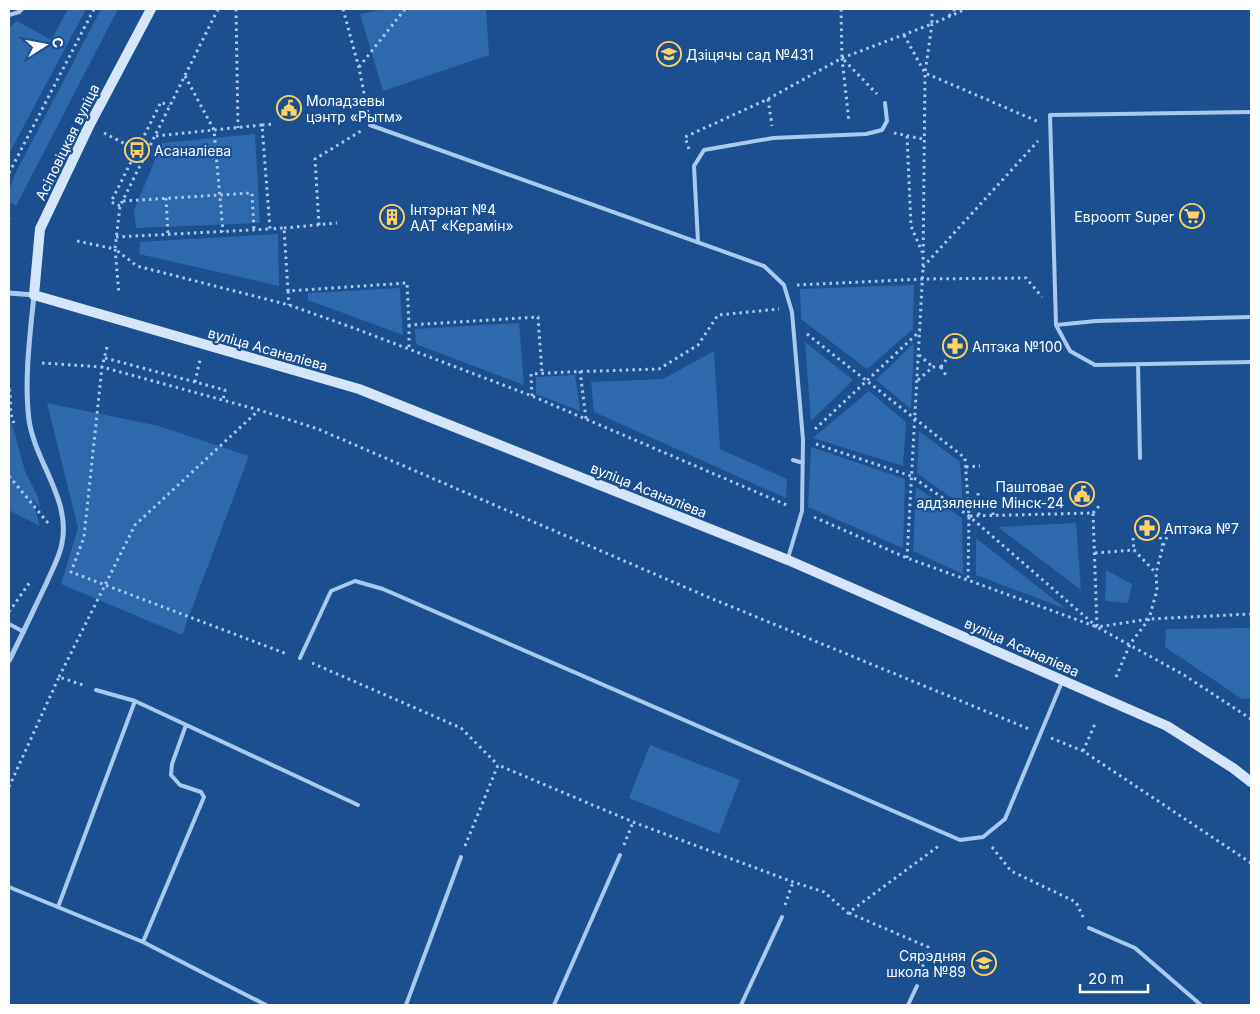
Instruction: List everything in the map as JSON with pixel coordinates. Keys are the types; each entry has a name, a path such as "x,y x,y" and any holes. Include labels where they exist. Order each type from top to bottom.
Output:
{"main road":[{"name":"Асіповіцкая вуліца","path":"34,295 40,229 89,126 151,9"},
{"name":"вуліца Асаналіева","path":"34,295 359,390 788,560 1167,726 1233,768 1251,782"}],"street":[{"name":"вуліца Асаналіева","path":"9,293 34,295"},
{"path":"9,661 24,632 62,543 63,521 58,494 39,454 29,421 28,363 34,295"}],"lane":[{"path":"9,15 22,9"},
{"path":"698,242 694,166 704,150 773,138 866,134 882,130 887,121 885,103"},
{"path":"1251,112 1050,115 1056,325 1070,351 1095,365 1251,362"},
{"path":"370,126 764,266 784,285 792,322 804,440 802,511 788,560"},
{"path":"1056,325 1096,321 1251,317"},
{"path":"1138,364 1140,458"},
{"path":"793,460 803,463"},
{"path":"300,658 331,591 355,581 384,589 960,840 984,837 1005,819 1063,680"},
{"path":"9,624 24,632"},
{"path":"96,690 135,701 358,805"},
{"path":"58,907 135,701"},
{"path":"143,942 204,797 201,792 180,784 171,775 172,764 186,724"},
{"path":"554,1005 620,855"},
{"path":"406,1005 461,857"},
{"path":"9,887 143,942 266,1005"},
{"path":"742,1005 782,917"},
{"path":"1089,928 1135,948 1201,1005"},
{"path":"908,1005 917,986"}],"path":[{"path":"9,174 94,9"},
{"path":"119,294 115,249 120,206 218,9"},
{"path":"236,9 238,128"},
{"path":"319,224 315,159 370,126 359,68 343,9"},
{"path":"359,68 406,9"},
{"path":"841,9 842,58 850,134"},
{"path":"908,558 923,268 925,73 932,24 932,9"},
{"path":"949,16 955,9"},
{"path":"694,166 685,137 768,99 842,58 966,9"},
{"path":"904,35 925,73"},
{"path":"842,58 885,103"},
{"path":"185,76 214,130 223,232"},
{"path":"768,99 773,138"},
{"path":"120,206 111,202 161,102 170,106"},
{"path":"155,136 274,124"},
{"path":"262,125 270,229"},
{"path":"89,126 137,150"},
{"path":"923,268 1050,127"},
{"path":"882,130 923,139"},
{"path":"907,136 911,226 923,255"},
{"path":"122,201 252,193 254,230"},
{"path":"166,198 168,235"},
{"path":"116,237 223,232 337,223"},
{"path":"284,228 289,305"},
{"path":"77,241 115,249 136,266 289,305 352,327 532,396 792,507"},
{"path":"784,285 1026,278 1056,314"},
{"path":"288,291 407,283 409,350"},
{"path":"532,396 531,374 659,369 698,346 718,315 790,308"},
{"path":"409,325 538,317 542,373"},
{"path":"792,322 966,458 969,516 968,581"},
{"path":"920,330 868,382 804,440 911,476 969,516 1097,627 1149,619 1251,614"},
{"path":"194,382 204,345"},
{"path":"71,572 84,537 102,368 107,347"},
{"path":"919,355 933,367 941,367"},
{"path":"105,358 226,390 223,400"},
{"path":"941,367 946,360"},
{"path":"42,363 102,368 259,410 318,429 708,597 1083,751 1251,863"},
{"path":"918,380 933,367"},
{"path":"941,367 947,377"},
{"path":"580,371 586,419"},
{"path":"9,787 59,677 135,525 259,410"},
{"path":"966,467 980,466"},
{"path":"9,476 48,523"},
{"path":"979,496 979,515"},
{"path":"1093,506 1097,627"},
{"path":"969,516 1093,513 1100,506"},
{"path":"993,509 993,515"},
{"path":"814,516 908,558 1097,627 1184,675 1251,719"},
{"path":"1116,677 1130,644 1149,619 1157,590 1156,573 1163,546 1168,536"},
{"path":"1160,537 1163,546"},
{"path":"1133,538 1134,550 1156,573"},
{"path":"1095,553 1134,550"},
{"path":"9,612 31,580"},
{"path":"59,677 96,690"},
{"path":"1083,751 1095,724"},
{"path":"461,857 498,764 633,822 824,892 848,913 928,947 917,986"},
{"path":"620,855 633,822"},
{"path":"848,913 952,836"},
{"path":"984,837 1011,871 1076,902 1089,928"},
{"path":"782,917 793,882"}],"shaded area":[{"path":"68,9 86,9 9,154 9,28 17,21 51,40"},
{"path":"101,9 118,9 16,206 9,202 9,190 16,172"},
{"path":"377,9 486,9 489,55 383,91 360,14 377,11"},
{"path":"255,134 260,223 136,228 134,211 162,143"},
{"path":"278,234 279,286 139,254 140,242"},
{"path":"914,285 913,329 867,369 801,319 800,289"},
{"path":"400,288 403,335 308,300 308,293"},
{"path":"519,323 524,385 416,344 415,329"},
{"path":"805,342 853,380 811,421"},
{"path":"914,343 911,409 876,380"},
{"path":"714,351 720,449 787,479 786,498 594,412 591,382 663,379"},
{"path":"575,375 580,411 536,394 536,377"},
{"path":"869,391 906,422 903,466 813,438"},
{"path":"47,403 159,426 249,456 182,635 61,584 78,528"},
{"path":"9,414 25,471 38,497 40,508 32,499 40,526 9,510"},
{"path":"919,431 960,462 963,506 917,473"},
{"path":"811,447 905,479 903,548 808,507"},
{"path":"916,487 962,518 963,574 913,551"},
{"path":"1076,523 1081,590 998,527"},
{"path":"976,538 1066,609 976,575"},
{"path":"1106,570 1132,584 1128,603 1105,601"},
{"path":"1251,628 1251,698 1242,699 1165,647 1166,629"},
{"path":"650,745 740,780 719,834 629,798"}],"place":[{"name":"Дзіцячы сад №431","path":"669,54"},
{"name":"Моладзевы цэнтр «Рытм»","path":"289,108"},
{"name":"Асаналіева","path":"137,150"},
{"name":"Евроопт Super","path":"1192,216"},
{"name":"Інтэрнат №4 ААТ «Керамін»","path":"392,217"},
{"name":"Аптэка №100","path":"955,346"},
{"name":"Паштовае аддзяленне Мінск-24","path":"1082,494"},
{"name":"Аптэка №7","path":"1147,528"},
{"name":"Сярэдняя школа №89","path":"984,963"}]}
